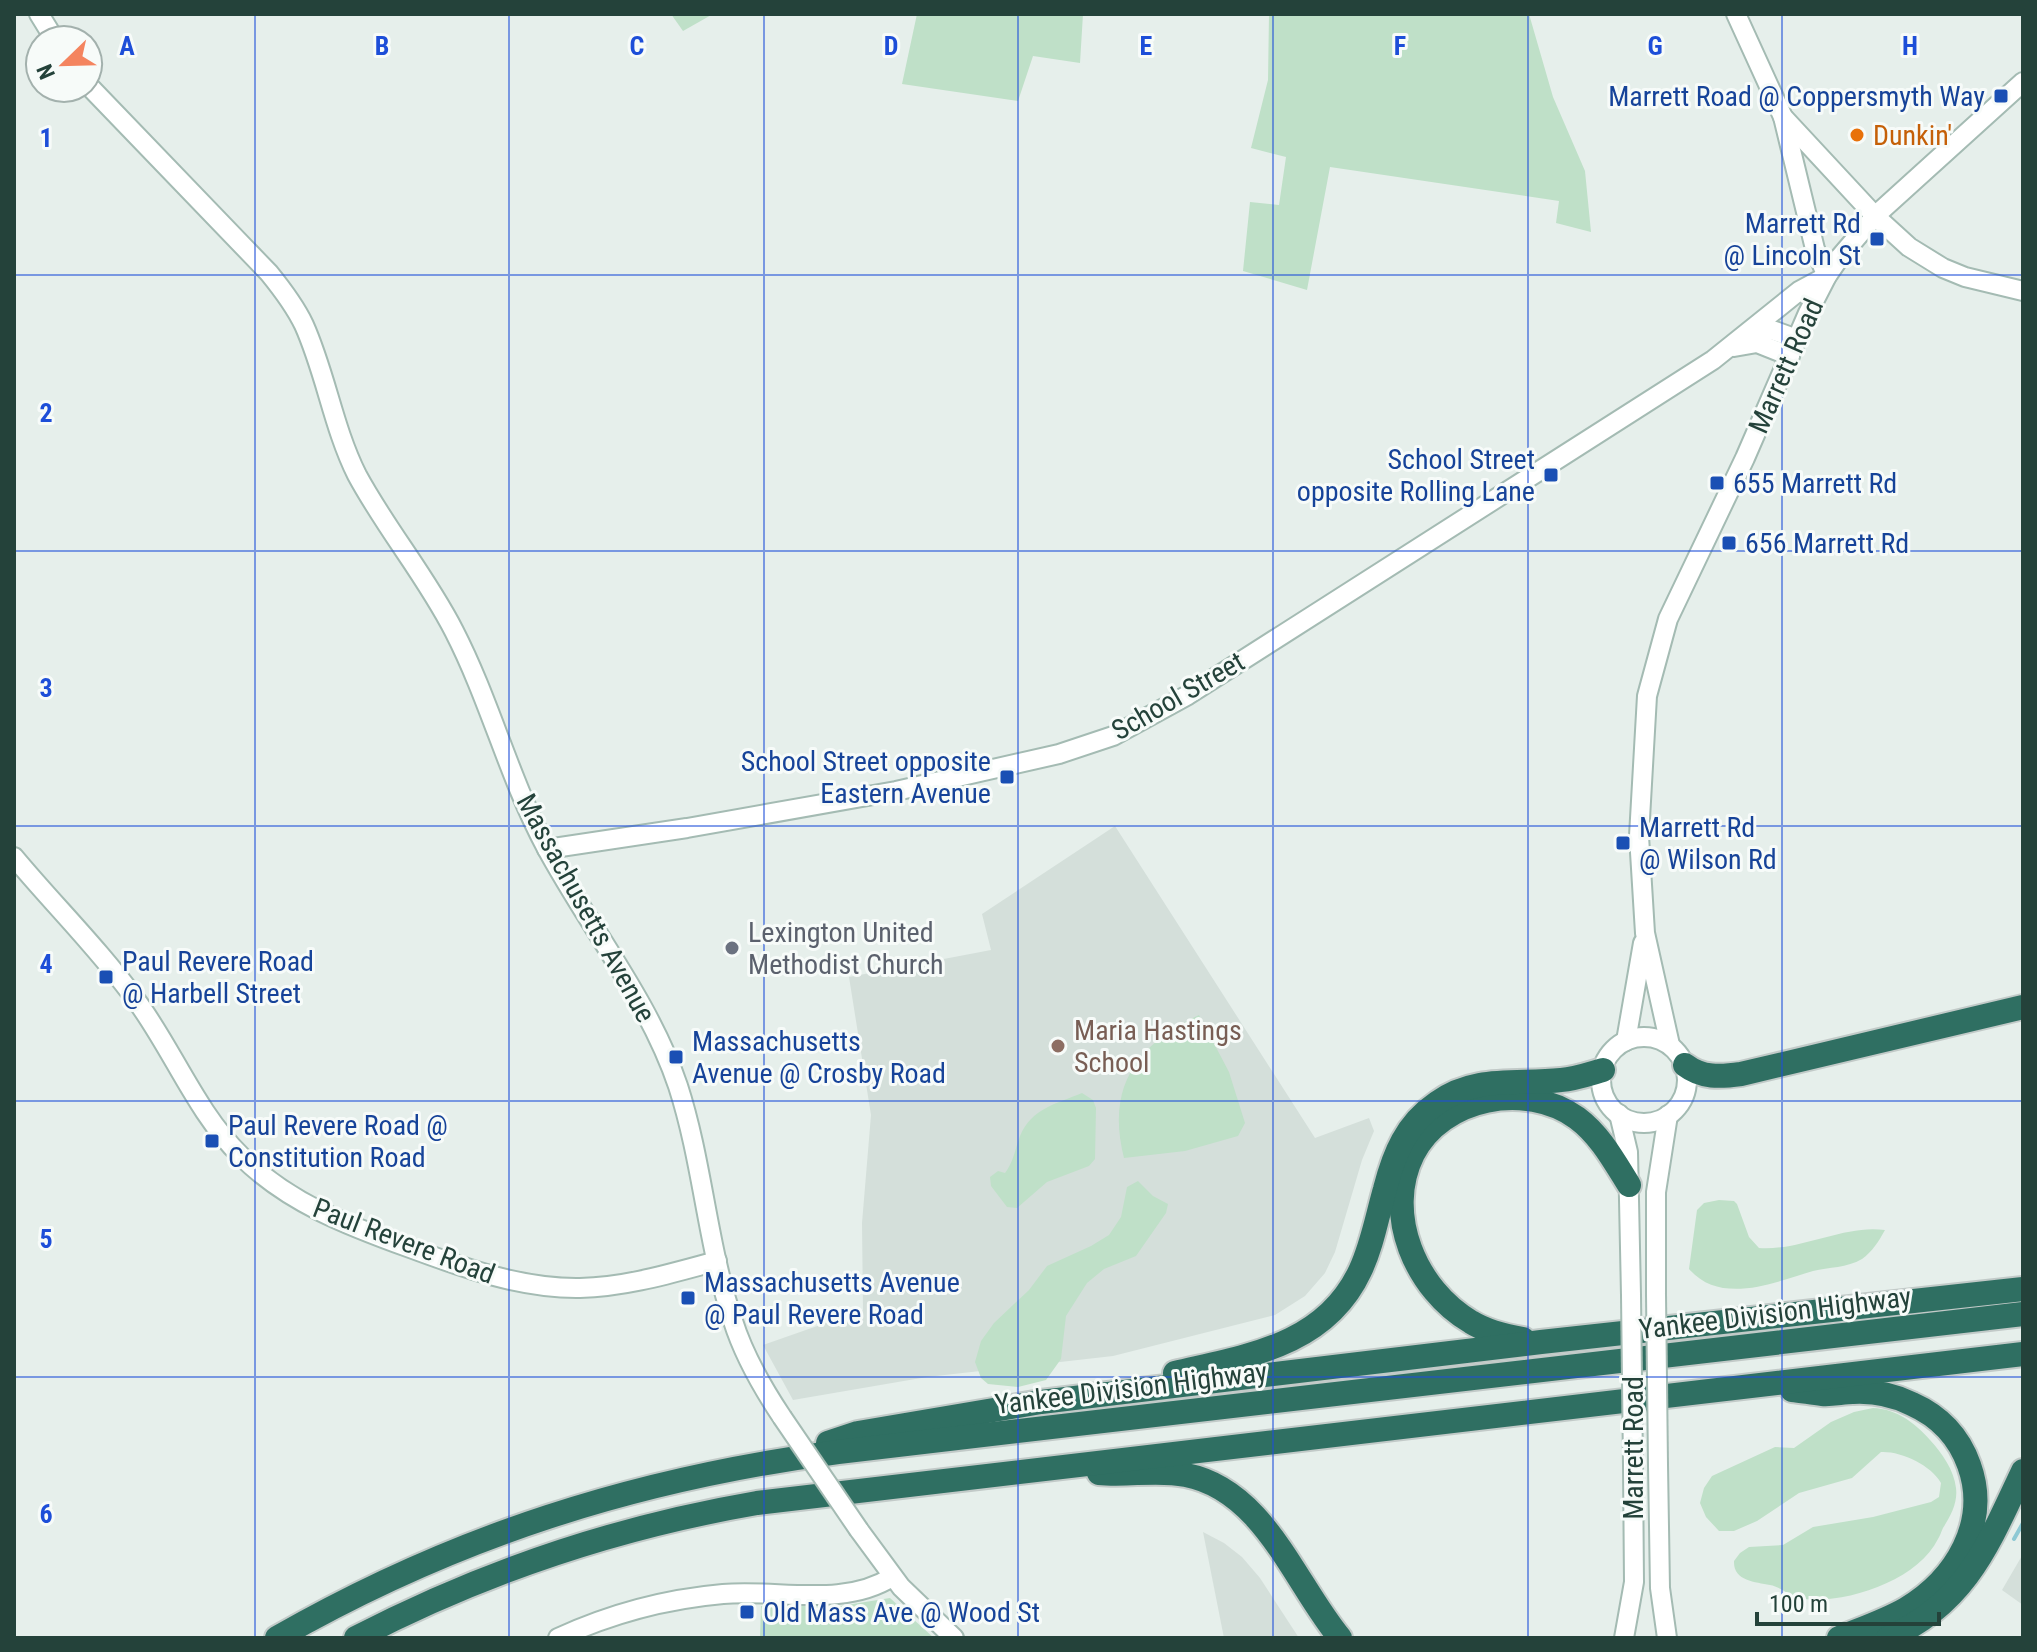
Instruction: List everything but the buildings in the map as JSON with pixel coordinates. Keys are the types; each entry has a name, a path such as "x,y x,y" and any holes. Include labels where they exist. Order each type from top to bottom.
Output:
{"highway":[{"path":"1685,1065 1709,1076 1741,1074 2023,1007"},
{"path":"1089,1396 1258,1353 1301,1336 1331,1312 1359,1274 1397,1148 1429,1109 1457,1091 1480,1084 1566,1080 1603,1070"},
{"path":"1541,1342 1505,1336 1473,1323 1454,1310 1429,1284 1412,1253 1404,1223 1402,1195 1413,1155 1430,1131 1458,1110 1490,1100 1518,1099 1553,1107 1579,1120 1608,1151 1629,1185"},
{"path":"778,1460 858,1433 1089,1396 2023,1289"},
{"name":"Yankee Division Highway","path":"277,1638 383,1582 525,1523 698,1474 778,1460 2023,1314"},
{"path":"356,1638 488,1577 576,1546 655,1524 780,1499 2023,1354"},
{"path":"1758,1385 1825,1394 1873,1393 1907,1401 1932,1415 1950,1431 1961,1446 1972,1474 1976,1497 1973,1527 1952,1569 1933,1589 1907,1608 1839,1638"},
{"path":"1045,1467 1118,1475 1174,1473 1196,1477 1217,1487 1245,1507 1259,1522 1340,1638"},
{"path":"1888,1638 1931,1613 1969,1577 2023,1471"}],"main road":[{"path":"1736,14 1783,117 1815,249 1827,276"},
{"name":"Marrett Road","path":"1670,1045 1645,933 1639,836 1644,726 1652,674 1668,619 1827,276 1875,216 2023,82"},
{"name":"Massachusetts Avenue","path":"104,102 250,252 287,295 303,323 346,453 365,490 434,595 455,633 484,698 526,808 664,1052 688,1123 717,1261 743,1348 782,1417 892,1577 921,1609 954,1638"},
{"path":"1783,117 1875,216 1909,247 1943,268 1965,277 2023,291"},
{"name":"School Street","path":"547,849 896,791 1059,754 1113,736 1188,695 1731,348 1799,291 1827,276"},
{"path":"1751,332 1772,330 1794,348"},
{"path":"1731,348 1757,343 1794,348"},
{"name":"Paul Revere Road","path":"14,857 79,929 138,1002 220,1133 253,1168 304,1204 343,1224 441,1260 508,1280 538,1285 579,1288 613,1285 717,1261"},
{"path":"1626,1041 1645,933"},
{"path":"1649,1037 1670,1045 1685,1065 1686,1090 1679,1106 1658,1120 1642,1123 1619,1114 1604,1094 1603,1070 1609,1056 1626,1041 1649,1037"},
{"name":"Marrett Road","path":"1619,1114 1628,1152 1633,1466 1634,1582 1624,1638"},
{"name":"Marrett Road","path":"1667,1638 1660,1588 1656,1192 1668,1115"},
{"path":"558,1638 615,1616 672,1601 748,1592 847,1593 875,1586 892,1577"}],"shaded area":[{"name":"Maria Hastings School","path":"1115,826 1315,1138 1369,1118 1374,1131 1362,1160 1335,1252 1325,1273 1305,1296 1275,1315 1113,1356 927,1377 793,1400 763,1345 863,1310 862,1223 871,1115 849,977 991,950 982,914"},
{"path":"1203,1532 1242,1557 1260,1578 1299,1638 1224,1638"},
{"path":"2023,1554 2023,1605 2002,1590"}],"green space":[{"path":"671,14 713,14 683,31"},
{"path":"917,14 1083,14 1080,63 1033,56 1018,101 902,84"},
{"path":"1269,14 1529,14 1553,97 1585,171 1591,232 1556,223 1559,201 1330,167 1307,290 1243,271 1250,202 1279,205 1286,157 1251,148 1268,80"},
{"path":"1199,1015 1229,1072 1245,1123 1238,1136 1185,1151 1124,1158 1119,1110 1131,1071 1158,1040"},
{"path":"1082,1093 1093,1100 1096,1108 1095,1159 1089,1166 1047,1182 1017,1208 1007,1207 991,1186 990,1177 998,1171 1005,1173 1020,1136 1031,1119 1046,1108"},
{"path":"1138,1181 1153,1196 1168,1204 1166,1213 1136,1256 1104,1269 1087,1283 1066,1316 1061,1359 1046,1380 1018,1387 988,1384 981,1378 975,1362 981,1341 994,1323 1029,1290 1047,1266 1109,1235 1121,1217 1127,1187"},
{"path":"1719,1200 1737,1204 1749,1237 1759,1248 1791,1246 1854,1231 1885,1230 1869,1253 1850,1264 1766,1285 1732,1289 1702,1280 1689,1269 1697,1210 1704,1203"},
{"path":"1873,1408 1898,1414 1918,1428 1939,1450 1953,1475 1955,1504 1928,1554 1915,1566 1880,1586 1840,1598 1799,1598 1774,1586 1741,1577 1734,1561 1749,1547 1783,1545 1813,1527 1873,1517 1931,1502 1939,1497 1941,1483 1930,1470 1906,1457 1881,1452 1852,1478 1799,1493 1757,1521 1734,1531 1719,1531 1706,1517 1700,1503 1704,1488 1712,1476 1775,1447 1794,1448 1831,1422"},
{"path":"890,1598 934,1638 760,1638 761,1606 834,1607"}],"waterway":[{"path":"2014,1539 2023,1523"}],"place":[{"name":"Marrett Road @ Coppersmyth Way","path":"2001,96"},
{"name":"Dunkin'","path":"1857,135"},
{"name":"Marrett Rd @ Lincoln St","path":"1877,239"},
{"name":"School Street opposite Rolling Lane","path":"1551,475"},
{"name":"655 Marrett Rd","path":"1717,483"},
{"name":"656 Marrett Rd","path":"1729,543"},
{"name":"School Street opposite Eastern Avenue","path":"1007,777"},
{"name":"Marrett Rd @ Wilson Rd","path":"1623,843"},
{"name":"Lexington United Methodist Church","path":"732,948"},
{"name":"Paul Revere Road @ Harbell Street","path":"106,977"},
{"name":"Maria Hastings School","path":"1058,1046"},
{"name":"Massachusetts Avenue @ Crosby Road","path":"676,1057"},
{"name":"Paul Revere Road @ Constitution Road","path":"212,1141"},
{"name":"Massachusetts Avenue @ Paul Revere Road","path":"688,1298"},
{"name":"Old Mass Ave @ Wood St","path":"747,1612"}]}
